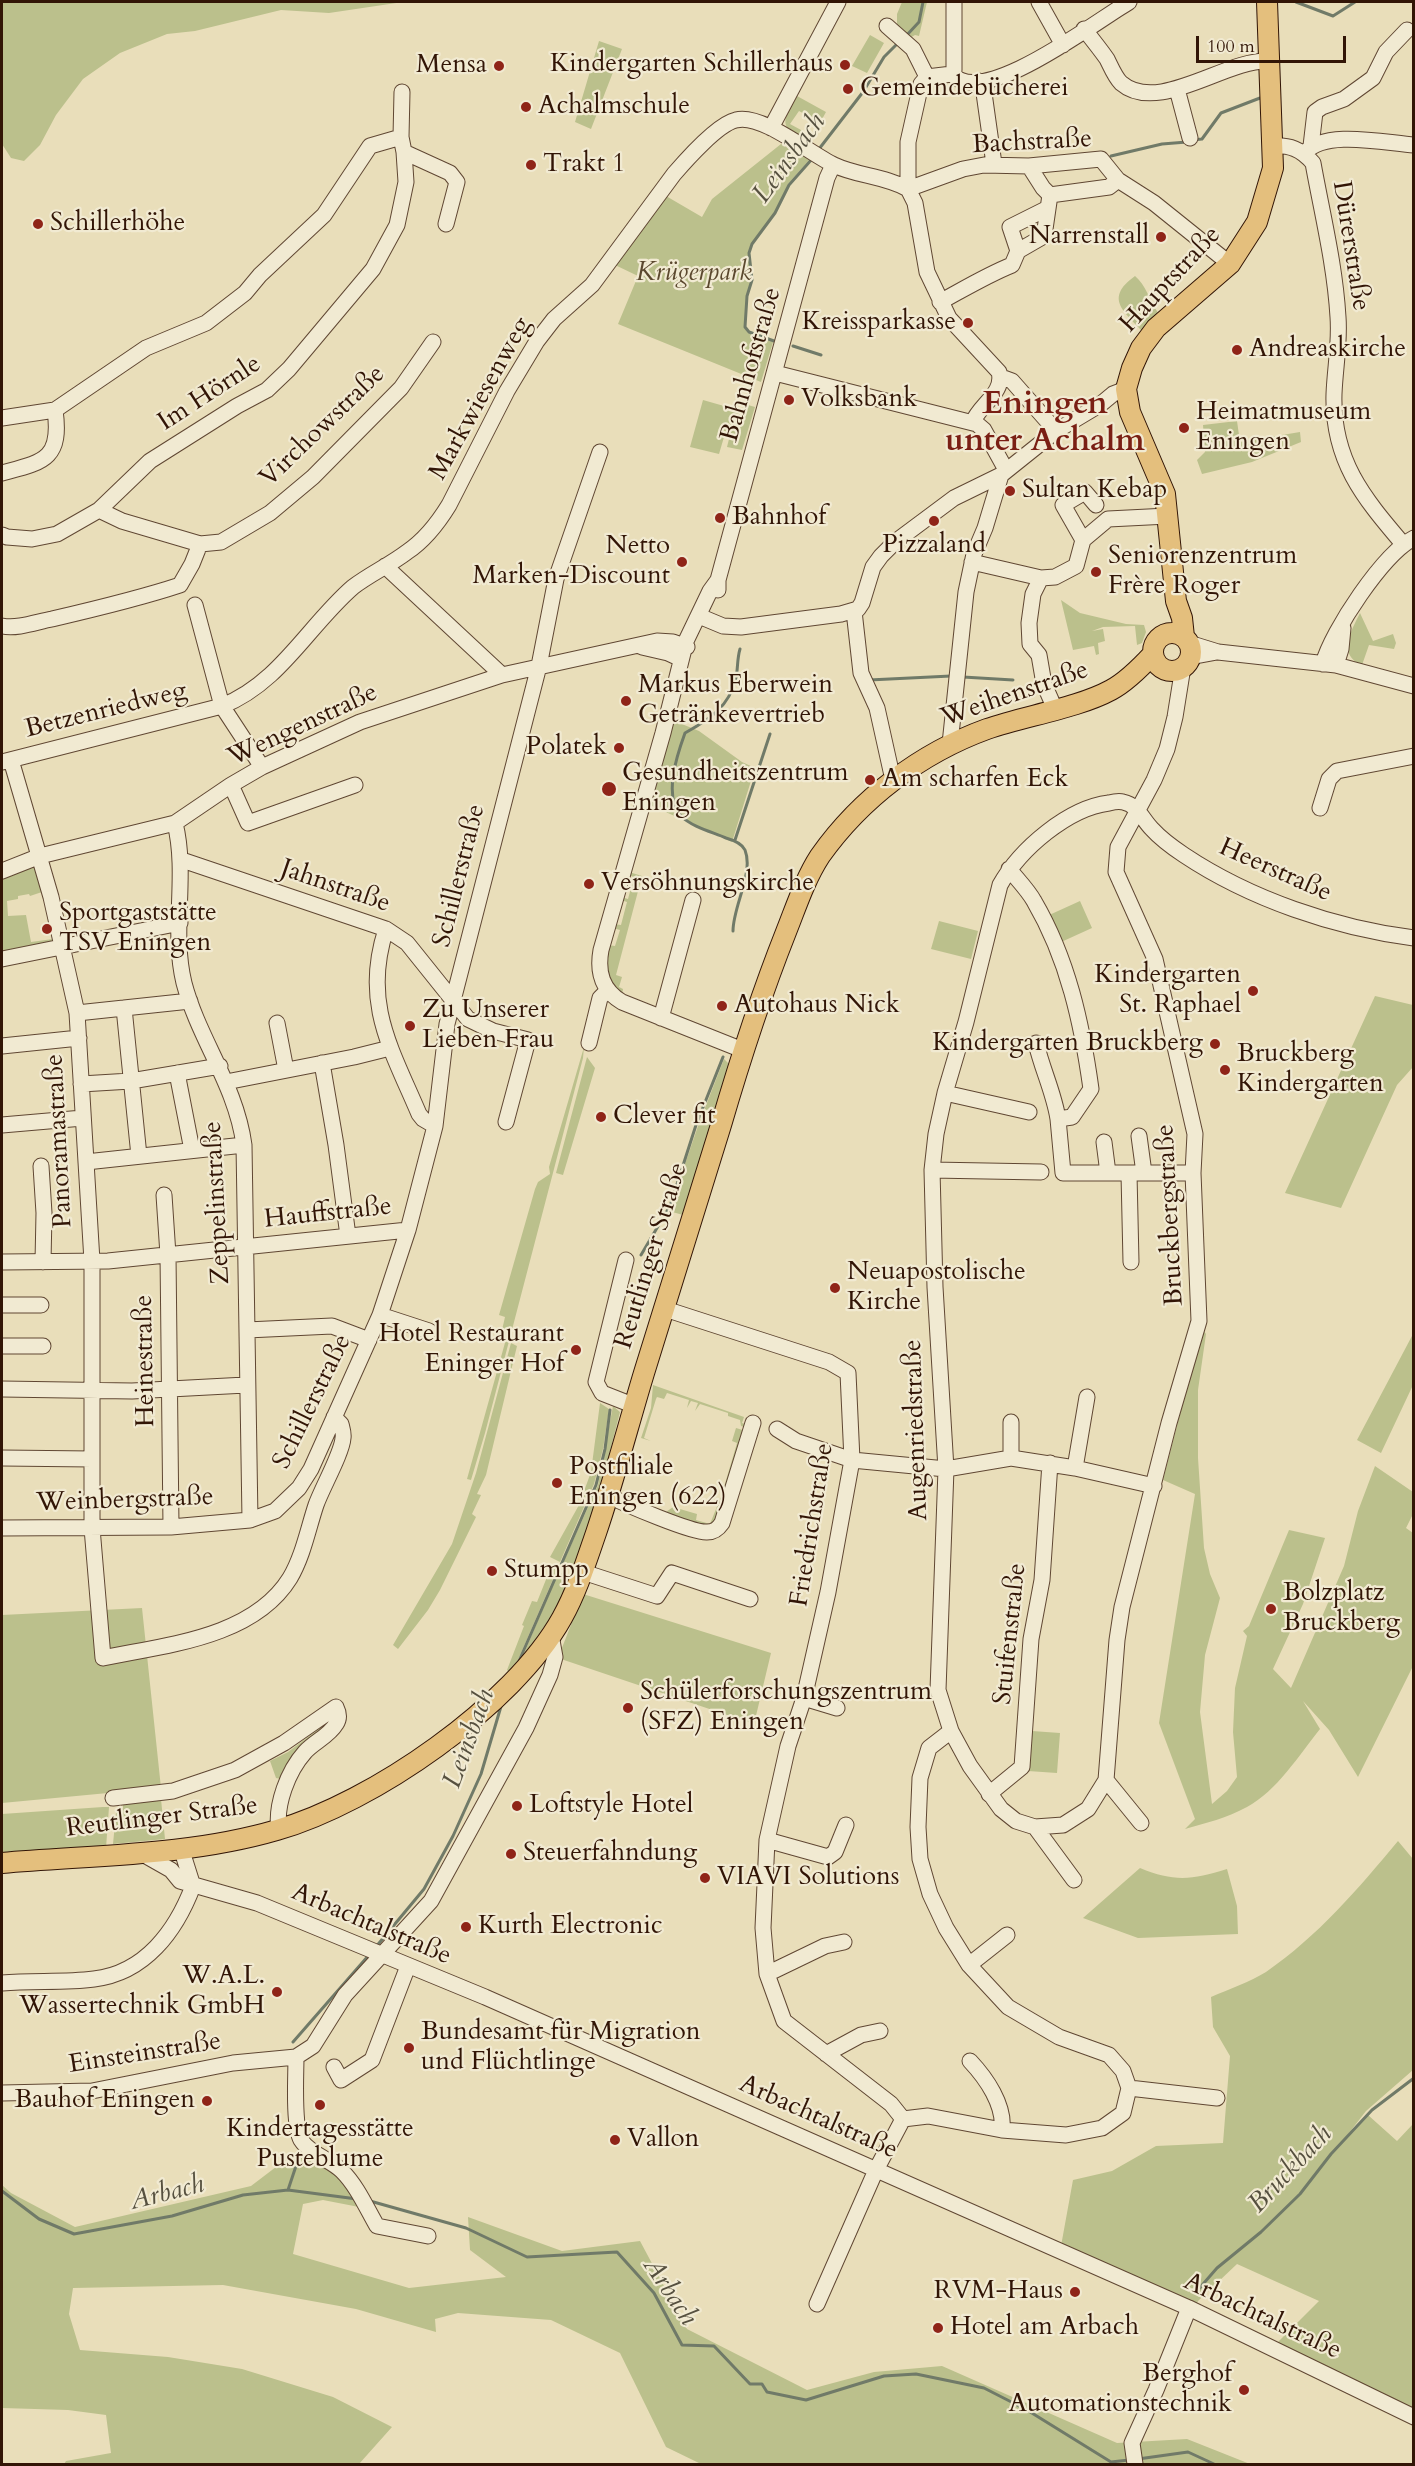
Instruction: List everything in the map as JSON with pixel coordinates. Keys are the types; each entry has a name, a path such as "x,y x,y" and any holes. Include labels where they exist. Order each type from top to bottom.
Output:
{"main road":[{"name":"Hauptstraße","path":"1126,389 1141,348 1156,328 1230,264 1257,222 1273,168 1267,2"},
{"path":"1126,389 1130,412 1165,494 1176,601 1175,657"},
{"name":"Weihenstraße","path":"893,780 950,744 989,729 1110,691 1123,681 1175,657"},
{"name":"Reutlinger Straße","path":"2,1863 140,1852 239,1840 279,1830 317,1815 378,1784 432,1750 491,1704 545,1643 568,1606 583,1572 609,1496 745,1052 780,948 818,859 846,826 893,780"}],"street":[{"path":"838,2 771,129 833,165 897,183 908,189"},
{"path":"952,74 954,70 954,2"},
{"path":"1039,2 1063,45"},
{"path":"952,74 959,81 979,81 1014,73 1063,45 1084,29 1129,2"},
{"path":"887,27 904,40 919,58 927,77"},
{"path":"1084,29 1105,57 1119,82 1132,91 1155,93 1177,89 1237,66 1258,60 1268,61"},
{"path":"1308,149 1315,112 1344,99 1373,78 1386,52 1407,30"},
{"path":"927,77 952,74"},
{"path":"927,77 918,91 908,142 908,189 915,203 927,272 940,302 956,327 994,364 1001,377 1012,381 1056,431"},
{"path":"979,81 984,93 994,164"},
{"path":"1177,89 1190,138"},
{"name":"Im Hörnle","path":"2,535 32,539 57,534 99,510 150,461 237,406 267,390 324,329 373,269 397,225 406,182 402,145 402,92"},
{"name":"Markwiesenweg","path":"222,706 237,700 271,675 352,589 419,542 439,521 510,385 537,341 554,319 592,285 688,158 723,126 736,119 754,120 771,129"},
{"path":"1308,149 1333,140 1413,145"},
{"path":"2,418 55,410 146,348 206,323 245,293 260,275 324,214 370,146 402,145 450,173 457,182 446,224"},
{"name":"Dürerstraße","path":"1272,146 1288,145 1308,149 1313,163 1331,261 1339,339 1334,395 1336,428 1344,458 1358,489 1408,541"},
{"name":"Bachstraße","path":"908,189 969,168 994,164 1029,165 1101,159 1118,180"},
{"name":"Bahnhofstraße","path":"607,991 600,973 601,950 689,634 703,618 718,594 718,579 827,178 833,165"},
{"path":"940,302 974,285 986,276 1012,265 1018,251 1044,236 1048,202 1043,188 1029,165"},
{"path":"1018,251 1011,227 1048,202 1109,187 1118,180 1154,203 1230,264"},
{"name":"Virchowstraße","path":"99,510 122,521 200,544 221,542 260,519 313,477 401,388 433,342"},
{"path":"775,373 974,422 984,430 1004,472 972,562 964,604 950,744"},
{"path":"974,422 975,416 998,387 1001,377"},
{"path":"703,618 723,626 741,627 854,611 862,603 872,569 886,549 947,503 1004,472 1056,431 1101,405 1113,394 1126,389"},
{"path":"1101,405 1117,406 1130,412"},
{"path":"2,473 42,462 54,447 57,428 55,410"},
{"name":"Schillerstraße","path":"250,1520 275,1511 299,1488 311,1469 380,1315 408,1230 435,1126 447,1024 539,666 556,579 600,452"},
{"path":"1083,540 1063,505 1085,492 1095,505"},
{"path":"972,562 1041,578 1055,577 1076,566 1083,540 1108,519 1168,516"},
{"path":"1329,664 1328,648 1362,592 1408,541"},
{"path":"2,626 27,624 69,615 137,599 180,585 200,544"},
{"path":"385,566 502,675"},
{"path":"1041,578 1033,594 1029,623 1030,644 1039,655 1044,684 1055,709"},
{"path":"195,605 222,706 262,766"},
{"path":"854,611 861,673 877,708 893,780"},
{"name":"Wengenstraße","path":"2,871 40,856 176,823 262,766 360,722 502,675 634,647 685,651"},
{"path":"1175,657 1218,652 1329,664 1413,686"},
{"name":"Bruckbergstraße","path":"1154,1486 1169,1423 1199,1321 1194,1173 1195,1134 1155,959 1116,872 1118,847 1167,749 1175,717 1175,657"},
{"name":"Betzenriedweg","path":"6,761 222,706"},
{"path":"1320,808 1329,780 1337,771 1413,756"},
{"name":"Panoramastraße","path":"6,761 40,856 63,945 77,1013 92,1261 92,1528 102,1658 204,1638 238,1622 282,1590 300,1557 316,1505 343,1438 341,1424 334,1417"},
{"path":"231,785 248,823 355,785"},
{"name":"Augenriedstraße","path":"1138,810 1122,801 1093,805 1064,819 1009,869 1000,885 990,919 966,1022 945,1093 936,1134 932,1170 935,1287 946,1469 938,1690 951,1731 970,1766 1001,1809 1016,1821 1035,1827 1064,1825 1088,1809 1106,1780 1117,1640 1122,1607 1154,1486"},
{"name":"Heerstraße","path":"1138,810 1150,828 1184,855 1256,892 1307,914 1344,926 1413,938"},
{"name":"Zeppelinstraße","path":"176,823 182,860 181,962 190,1001 239,1113 244,1145 247,1247 246,1385 250,1520"},
{"name":"Jahnstraße","path":"182,860 386,929 407,943 468,1019 493,1031 528,1040 506,1122"},
{"path":"1009,869 1034,900 1065,966 1083,1034 1091,1089 1072,1117 1058,1119"},
{"path":"661,1018 693,900"},
{"path":"2,959 180,923"},
{"path":"386,929 379,950 376,973 382,1025 419,1114 435,1126"},
{"path":"589,1043 600,998 607,991 622,1002 745,1052"},
{"path":"77,1013 190,1001"},
{"path":"124,1008 139,1156"},
{"path":"278,1023 286,1070"},
{"path":"2,1046 79,1038"},
{"path":"1036,1043 1042,1068 1056,1102 1063,1173 1194,1173"},
{"path":"226,1082 390,1048"},
{"path":"322,1063 348,1236"},
{"path":"81,1084 131,1081 220,1066"},
{"path":"177,1073 192,1150"},
{"path":"945,1093 1029,1112"},
{"path":"2,1125 83,1118"},
{"path":"1131,1262 1139,1136"},
{"path":"1104,1142 1108,1173"},
{"path":"86,1162 244,1145"},
{"path":"41,1166 44,1213 43,1262"},
{"path":"932,1170 1041,1172"},
{"name":"Heinestraße","path":"164,1195 168,1255 171,1527"},
{"name":"Hauffstraße","path":"2,1262 92,1261 408,1230"},
{"path":"626,1260 596,1382 602,1393 635,1406"},
{"path":"2,1305 41,1305"},
{"name":"Friedrichstraße","path":"665,1309 829,1362 848,1373 852,1460 838,1547 804,1698 788,1746 767,1840 763,1928 767,1974 784,2021 891,2104 903,2119"},
{"name":"Schillerstraße","path":"380,1315 429,1331"},
{"path":"247,1330 332,1326 369,1340"},
{"path":"2,1346 43,1346"},
{"path":"2,1389 170,1390 246,1385"},
{"path":"1075,1468 1087,1396"},
{"path":"1011,1422 1011,1458"},
{"path":"609,1496 703,1533 714,1531 722,1523 753,1423"},
{"path":"777,1430 796,1441 852,1460 946,1469 1011,1458 1050,1463 1154,1486"},
{"path":"2,1458 92,1459"},
{"name":"Stuifenstraße","path":"989,1794 1022,1767 1031,1640 1042,1580 1050,1463"},
{"name":"Weinbergstraße","path":"2,1528 171,1527 250,1520"},
{"path":"583,1572 657,1596 672,1573 750,1599"},
{"path":"428,2236 376,2226 357,2191 341,2169 323,2159 302,2140 295,2106 296,2057 313,2046 345,1995 431,1901 526,1728 550,1675 555,1657 545,1643"},
{"path":"804,1698 837,1708"},
{"path":"112,1798 173,1791 234,1770 284,1743 336,1707 339,1719 336,1725 304,1753 291,1775 277,1812 279,1830"},
{"path":"817,2304 876,2170 903,2119 928,2116 1002,2130 1066,2135 1102,2128 1123,2112 1129,2088 1123,2071 1109,2055 1059,2037 1008,2007 969,1965 946,1928 930,1894 920,1859 918,1827 920,1778 929,1748 951,1731"},
{"path":"1106,1780 1141,1823"},
{"path":"767,1840 828,1857 836,1852 846,1825"},
{"name":"Augenriedstraße","path":"1035,1827 1074,1880"},
{"path":"171,1870 173,1858 181,1848"},
{"path":"2,1983 95,1979 123,1971 138,1962 163,1941 180,1915 193,1886 181,1848"},
{"name":"Arbachtalstraße","path":"140,1852 171,1870 180,1881 257,1903 485,1997 1189,2308 1413,2416"},
{"path":"969,1965 1007,1935"},
{"path":"767,1974 825,1946 844,1942"},
{"path":"334,2067 341,2080 372,2060 408,1966"},
{"path":"826,2054 861,2035 880,2031"},
{"name":"Einsteinstraße","path":"2,2093 92,2091 233,2063 296,2057"},
{"path":"970,2061 983,2074 1001,2112 1002,2130"},
{"path":"1129,2088 1217,2098"},
{"path":"1135,2463 1132,2443 1189,2308"}],"green space":[{"path":"2,2 403,2 329,13 281,10 195,31 167,34 120,53 83,79 56,115 40,145 24,161 11,158 2,144"},
{"path":"902,2 927,2 919,36 915,35 910,38 897,26 897,14"},
{"path":"870,35 884,43 867,73 852,66"},
{"path":"599,41 622,49 591,129 575,122"},
{"path":"797,96 826,112 821,121 815,118 813,122 812,118 799,111 790,124 812,136 810,141 790,131 785,122"},
{"name":"Krügerpark","path":"781,144 810,159 788,184 775,213 752,243 748,253 752,280 747,295 744,327 748,333 773,342 761,382 618,324 638,276 615,265 666,196 702,217 712,199"},
{"path":"1135,276 1145,288 1158,313 1144,333 1124,312 1119,299 1125,284"},
{"path":"703,400 745,412 748,405 755,407 742,450 727,447 729,439 724,437 719,454 690,447"},
{"path":"1237,421 1240,442 1300,432 1301,442 1252,462 1202,474 1197,460 1205,452 1203,425"},
{"path":"1061,600 1080,613 1126,624 1144,625 1146,632 1142,643 1137,645 1135,626 1103,627 1092,631 1103,629 1105,641 1098,643 1099,654 1096,655 1094,646 1073,650"},
{"path":"1360,613 1373,641 1393,634 1396,643 1394,649 1369,645 1362,665 1354,661 1348,649 1350,635"},
{"path":"672,720 699,731 742,762 755,768 732,842 648,804"},
{"path":"34,866 39,870 45,891 30,896 29,894 18,896 18,899 7,901 8,916 26,915 31,942 53,939 2,951 2,876"},
{"path":"629,872 642,876 616,975 622,977 619,987 623,989 622,995 612,984 607,966 607,953 608,945 615,946 620,930 613,928 614,924 621,925 627,902 621,900 621,897 628,899 634,877 628,875"},
{"path":"1080,901 1092,928 1059,943 1047,916"},
{"path":"939,921 978,931 971,959 931,949"},
{"path":"1375,996 1413,1005 1413,1067 1397,1085 1341,1208 1285,1193"},
{"path":"584,1047 485,1433 471,1480 467,1479 508,1332 502,1330 505,1317 499,1315 535,1189 538,1182 550,1174 549,1167"},
{"path":"587,1057 595,1068 563,1175 556,1173"},
{"path":"724,1059 728,1063 728,1069 683,1215 669,1211 698,1126"},
{"path":"1202,1328 1206,1334 1198,1390 1198,1458 1204,1548 1210,1574 1220,1598 1205,1655 1200,1712 1212,1804 1227,1791 1237,1777 1233,1732 1235,1688 1247,1636 1243,1631 1249,1626 1289,1530 1325,1538 1303,1604 1273,1669 1291,1688 1344,1566 1358,1511 1375,1466 1413,1492 1413,1514 1406,1528 1413,1533 1413,1666 1358,1777 1329,1730 1303,1701 1320,1729 1278,1782 1247,1807 1216,1820 1185,1829 1195,1819 1159,1723 1195,1494 1163,1480"},
{"path":"1413,1334 1413,1385 1381,1453 1357,1440"},
{"path":"511,1343 517,1346 486,1475 477,1494 481,1495 472,1514 476,1517 440,1590 428,1610 398,1649 393,1645 452,1544 476,1473"},
{"path":"653,1385 744,1417 742,1423 748,1425 747,1428 741,1426 740,1420 728,1416 728,1413 700,1404 695,1411 698,1403 691,1401 687,1408 689,1400 667,1393 664,1399 657,1397 656,1399 644,1438 651,1441 641,1438 651,1408"},
{"path":"600,1403 609,1409 603,1449 594,1484 560,1562 550,1557 579,1505 591,1472"},
{"path":"613,1406 620,1412 597,1502 577,1564 563,1563 598,1485"},
{"path":"736,1428 746,1431 716,1523 703,1527 666,1512 673,1507 697,1514 696,1520 710,1524 722,1494 737,1443 732,1441"},
{"path":"551,1567 557,1570 517,1662 510,1673 507,1670 524,1626 522,1625 532,1601 537,1602"},
{"path":"559,1571 570,1581 558,1607 522,1658"},
{"path":"583,1594 771,1653 754,1724 558,1658"},
{"path":"142,1608 161,1788 2,1803 2,1615"},
{"path":"332,1719 285,1780 276,1778 270,1761 288,1752"},
{"path":"1032,1731 1060,1733 1057,1773 1028,1771"},
{"path":"161,1799 165,1839 113,1844 116,1813 123,1808 123,1804"},
{"path":"109,1807 106,1848 2,1856 2,1814"},
{"path":"1398,1841 1413,1859 1413,2070 1366,2111 1342,2142 1368,2115 1397,2141 1413,2124 1413,2417 1273,2347 1319,2301 1237,2264 1198,2301 1193,2310 1061,2246 1073,2180 1112,2171 1156,2146 1223,2143 1230,2056 1213,2027 1211,1997 1266,1972 1303,1943 1352,1894"},
{"path":"1140,1868 1163,1876 1183,1878 1227,1869 1237,1906 1238,1934 1138,1938 1083,1918"},
{"path":"293,2154 336,2169 359,2207 323,2200 303,2204 293,2254 409,2288 506,2277 470,2250 468,2217 562,2251 640,2241 687,2329 807,2390 874,2372 942,2366 1117,2443 1187,2439 1250,2464 701,2464 666,2447 620,2353 551,2320 458,2313 435,2319 436,2332 356,2309 223,2285 73,2288 69,2314 80,2350 168,2357 242,2369 333,2397 392,2427 359,2464 64,2464 66,2461 111,2453 106,2415 68,2410 2,2408 2,2185 11,2193 75,2227 251,2186"}],"waterway":[{"name":"Leinsbach","path":"906,36 919,22 923,2"},
{"path":"1296,2 1333,16 1355,2"},
{"name":"Leinsbach","path":"819,149 863,92 884,57 899,42"},
{"path":"1193,140 1202,139 1221,113 1260,98"},
{"path":"1111,156 1162,144 1187,142"},
{"name":"Leinsbach","path":"774,341 749,332 745,327 747,296 752,280 749,253 752,244 775,213 789,185 812,159"},
{"name":"Leinsbach","path":"793,346 821,355"},
{"name":"Leinsbach","path":"733,931 747,869 745,850 737,842 696,826 681,816 676,808 672,787 675,764 685,733 703,723 729,697 736,678 740,649"},
{"path":"869,680 951,676"},
{"path":"963,677 1013,680"},
{"path":"735,840 770,734"},
{"name":"Leinsbach","path":"641,1255 670,1206 696,1125 723,1057"},
{"name":"Leinsbach","path":"519,1661 596,1485 605,1449 610,1410"},
{"name":"Leinsbach","path":"375,1948 424,1889 453,1836 481,1774 502,1703"},
{"name":"Leinsbach","path":"293,2042 369,1955"},
{"name":"Bruckbach","path":"1197,2291 1217,2268 1261,2232 1300,2194 1331,2154 1372,2110 1414,2078"},
{"name":"Leinsbach","path":"288,2190 296,2166"},
{"name":"Arbach","path":"2,2191 39,2219 74,2234 172,2216 243,2195 288,2190 357,2199"},
{"name":"Arbach","path":"370,2201 466,2228 527,2257 617,2252 654,2293 682,2345 714,2346 750,2384 762,2384 767,2392 806,2400 884,2376 916,2374 984,2388 1027,2410 1111,2462 1129,2460"},
{"name":"Arbach","path":"1138,2459 1188,2452 1214,2464"}],"place":[{"name":"Kindergarten Schillerhaus","path":"845,65"},
{"name":"Mensa","path":"499,66"},
{"name":"Gemeindebücherei","path":"848,89"},
{"name":"Achalmschule","path":"526,107"},
{"name":"Trakt 1","path":"531,165"},
{"name":"Schillerhöhe","path":"38,224"},
{"name":"Narrenstall","path":"1161,237"},
{"name":"Kreissparkasse","path":"968,323"},
{"name":"Andreaskirche","path":"1237,350"},
{"name":"Volksbank","path":"789,400"},
{"name":"Heimatmuseum Eningen","path":"1184,428"},
{"name":"Sultan Kebap","path":"1010,491"},
{"name":"Bahnhof","path":"720,518"},
{"name":"Pizzaland","path":"934,521"},
{"name":"Netto Marken-Discount","path":"682,562"},
{"name":"Seniorenzentrum Frère Roger","path":"1096,572"},
{"name":"Markus Eberwein Getränkevertrieb","path":"626,701"},
{"name":"Polatek","path":"619,748"},
{"name":"Am scharfen Eck","path":"870,780"},
{"name":"Gesundheitszentrum Eningen","path":"609,789"},
{"name":"Versöhnungskirche","path":"589,884"},
{"name":"Sportgaststätte TSV Eningen","path":"47,929"},
{"name":"Kindergarten St. Raphael","path":"1253,991"},
{"name":"Autohaus Nick","path":"722,1006"},
{"name":"Zu Unserer Lieben Frau","path":"410,1026"},
{"name":"Kindergarten Bruckberg","path":"1215,1044"},
{"name":"Bruckberg Kindergarten","path":"1225,1070"},
{"name":"Clever fit","path":"601,1117"},
{"name":"Neuapostolische Kirche","path":"835,1288"},
{"name":"Hotel Restaurant Eninger Hof","path":"576,1350"},
{"name":"Postfiliale Eningen (622)","path":"557,1483"},
{"name":"Stumpp","path":"492,1571"},
{"name":"Bolzplatz Bruckberg","path":"1271,1609"},
{"name":"Schülerforschungszentrum (SFZ) Eningen","path":"628,1708"},
{"name":"Loftstyle Hotel","path":"517,1806"},
{"name":"Steuerfahndung","path":"511,1854"},
{"name":"VIAVI Solutions","path":"705,1878"},
{"name":"Kurth Electronic","path":"466,1927"},
{"name":"W.A.L. Wassertechnik GmbH","path":"277,1992"},
{"name":"Bundesamt für Migration und Flüchtlinge","path":"409,2048"},
{"name":"Bauhof Eningen","path":"207,2101"},
{"name":"Kindertagesstätte Pusteblume","path":"320,2105"},
{"name":"Vallon","path":"615,2140"},
{"name":"RVM-Haus","path":"1075,2292"},
{"name":"Hotel am Arbach","path":"938,2328"},
{"name":"Berghof Automationstechnik","path":"1244,2390"}],"district":[{"name":"Eningen unter Achalm","path":"1045,424"}]}
